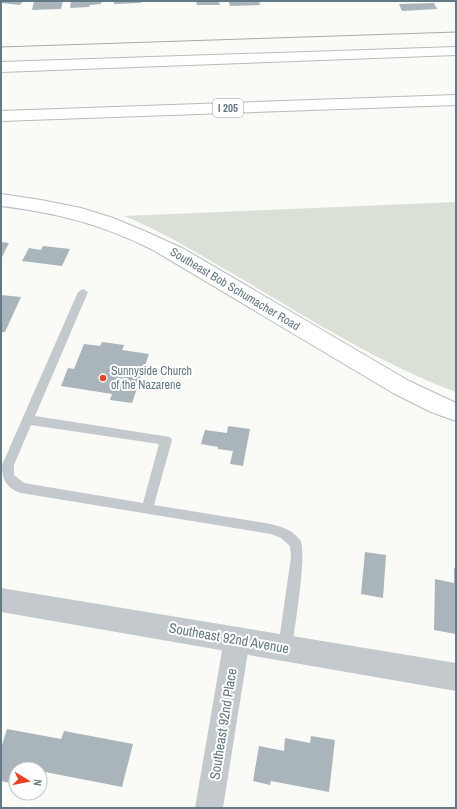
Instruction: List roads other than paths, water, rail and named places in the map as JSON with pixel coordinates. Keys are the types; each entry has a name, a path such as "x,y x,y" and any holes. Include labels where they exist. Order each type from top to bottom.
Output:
{"main road":[{"path":"1,67 456,51"},
{"name":"I 205","path":"1,116 456,100"},
{"name":"Southeast Bob Schumacher Road","path":"1,200 36,204 76,213 106,222 139,235 177,254 401,388 439,406 456,412"}],"street":[{"name":"Southeast 92nd Avenue","path":"1,600 456,677"},
{"name":"Southeast 92nd Place","path":"209,808 237,639"}],"lane":[{"path":"83,292 8,465 8,477 21,488 271,529 285,534 296,544 297,557 285,648"},
{"path":"28,420 166,440 147,509"}],"tram line":[{"path":"1,47 456,32"}],"place":[{"name":"Sunnyside Church of the Nazarene","path":"103,378"}]}
